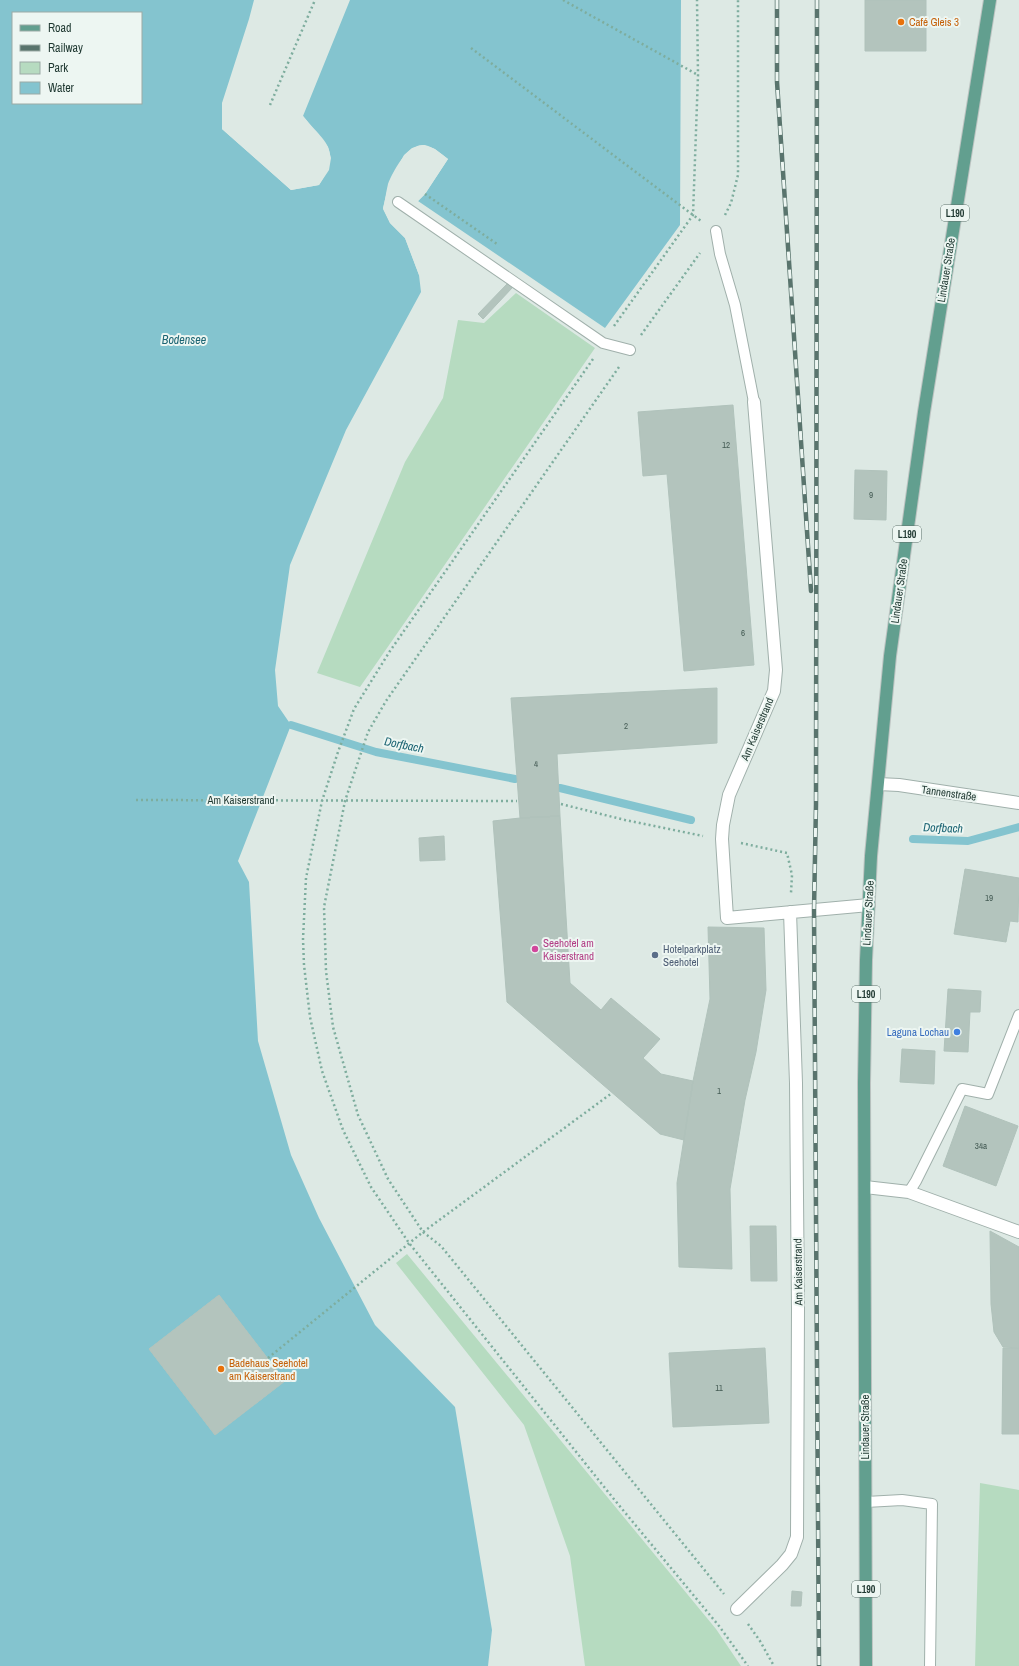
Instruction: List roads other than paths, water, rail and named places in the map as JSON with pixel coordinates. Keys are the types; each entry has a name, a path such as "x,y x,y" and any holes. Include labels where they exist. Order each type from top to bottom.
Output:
{"main road":[{"name":"Lindauer Straße","path":"866,1666 864,1083 871,856 890,656 922,427 990,0"}],"street":[{"name":"Am Kaiserstrand","path":"754,402 776,670 774,691 729,795 723,825 722,839 726,918 869,905"},
{"name":"Tannenstraße","path":"878,784 900,785 1019,803"},
{"name":"Am Kaiserstrand","path":"737,1609 782,1565 791,1554 797,1537 798,1309 796,1122 790,912"},
{"path":"865,1187 909,1192 1019,1232"}],"lane":[{"path":"398,202 603,343 630,350"},
{"path":"716,231 720,254 735,304 754,402"},
{"path":"909,1192 962,1089 988,1094 1019,1015"},
{"path":"866,1502 902,1500 932,1504 930,1666"}],"water":[{"name":"Bodensee","path":"0,0 254,0 222,103 222,129 291,190 319,185 326,173 330,155 328,148 303,116 350,0 681,0 680,225 605,328 418,201 425,194 448,159 440,153 424,145 412,148 397,165 393,172 388,184 383,209 390,223 405,238 419,275 421,292 346,430 290,565 275,670 278,706 291,725 238,861 249,882 258,1041 291,1155 319,1218 375,1325 455,1407 492,1630 488,1666 0,1666","holes":["219,1295 285,1381 215,1435 149,1349"]}],"waterway":[{"name":"Dorfbach","path":"291,725 376,752 515,779"},
{"name":"Dorfbach","path":"560,788 691,820"},
{"name":"Dorfbach","path":"913,839 968,841 1019,827"}],"railway":[{"path":"777,0 777,82 811,591"},
{"path":"817,0 816,804 814,910 819,1666"}],"place":[{"name":"Café Gleis 3","path":"901,22"},
{"name":"Seehotel am Kaiserstrand","path":"535,949"},
{"name":"Hotelparkplatz Seehotel","path":"655,955"},
{"name":"Laguna Lochau","path":"957,1032"},
{"name":"Badehaus Seehotel am Kaiserstrand","path":"221,1369"}]}
